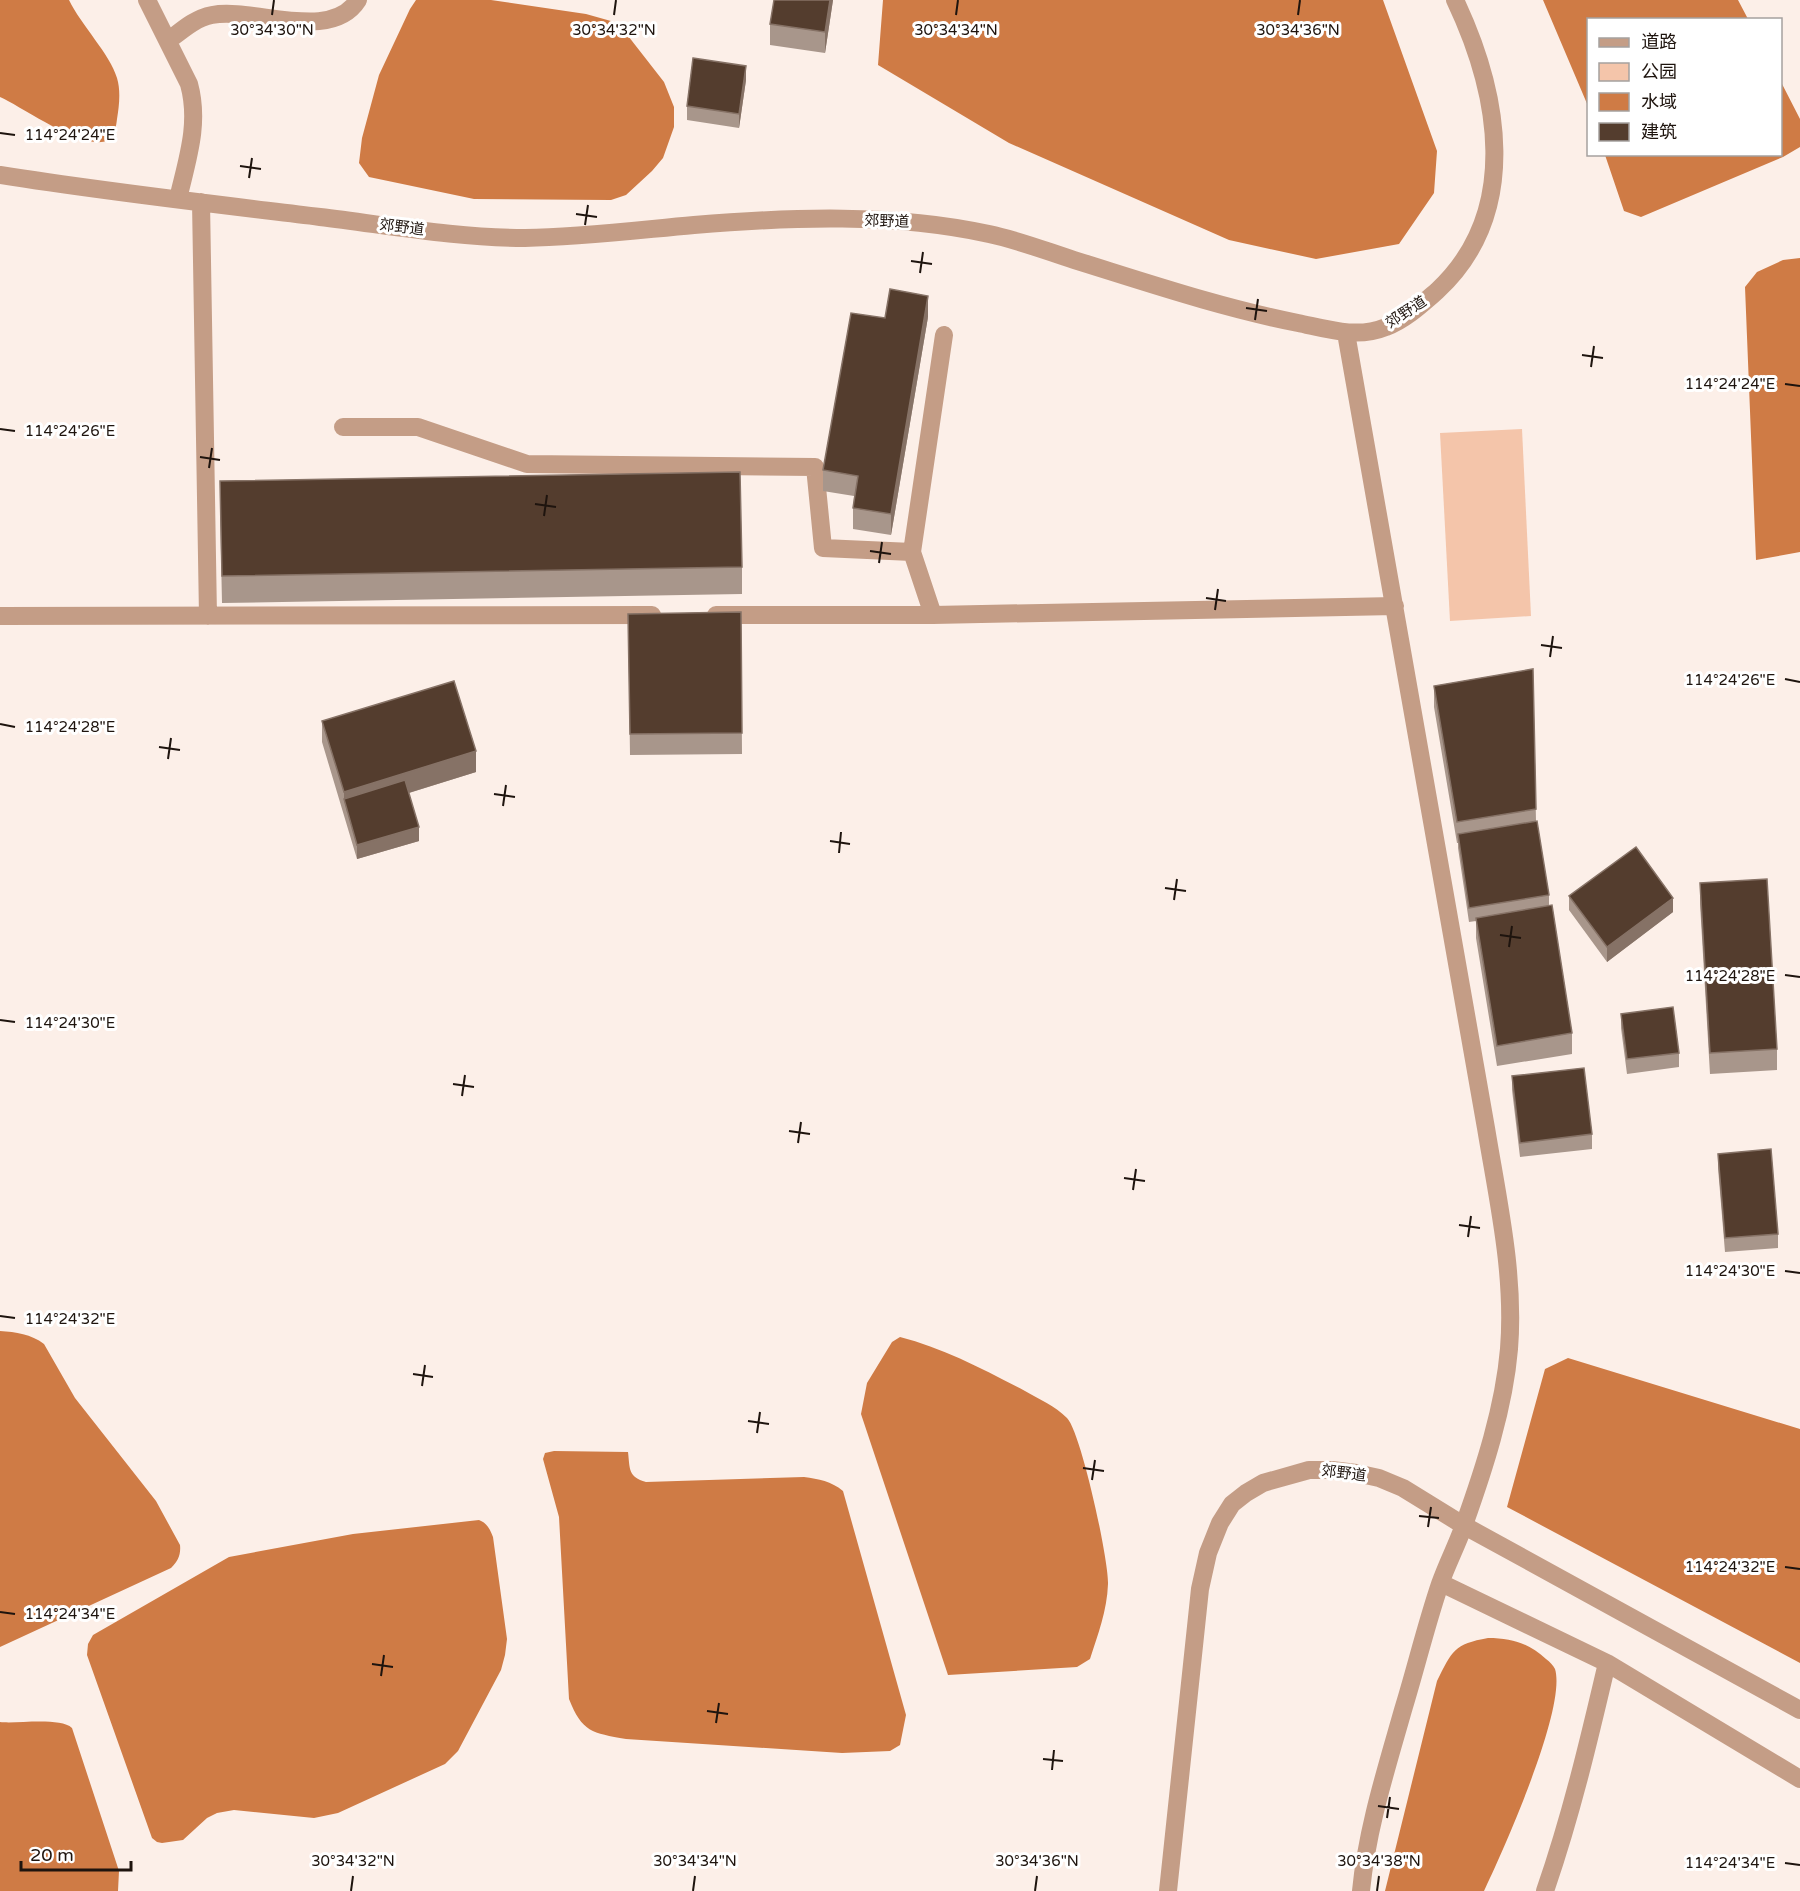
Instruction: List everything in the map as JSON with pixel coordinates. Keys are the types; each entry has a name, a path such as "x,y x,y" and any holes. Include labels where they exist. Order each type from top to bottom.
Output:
{"street":[{"path":"147,0 189,84 195,113 192,143 178,199"},
{"path":"168,41 188,25 211,15 329,20 342,15 358,0"},
{"name":"郊野道","path":"0,174 201,202 461,234 519,238 821,219 927,223 1002,236 1163,287 1272,318 1346,333 1366,333 1389,326 1422,304 1455,274 1483,220 1492,192 1494,129 1487,88 1473,38 1455,0"},
{"path":"201,202 208,616"},
{"path":"1346,333 1486,1128 1509,1281 1511,1317 1509,1352 1500,1403 1464,1525 1441,1583 1379,1794 1360,1891"},
{"path":"933,615 912,552 944,335"},
{"path":"343,427 417,428 527,464 814,467 824,548 912,552"},
{"path":"695,615 933,615 1395,606"},
{"path":"0,616 671,615"},
{"name":"郊野道","path":"1168,1891 1200,1589 1208,1553 1220,1523 1232,1504 1263,1483 1309,1470 1332,1470 1356,1473 1403,1488 1464,1525 1800,1710"},
{"path":"1441,1583 1607,1663 1800,1779"},
{"path":"1545,1891 1562,1842 1579,1780 1607,1663"}],"green space":[{"path":"1522,429 1531,616 1450,621 1440,433"}],"water":[{"path":"0,0 69,0 108,59 117,78 118,114 115,131 108,140 98,142 85,140 54,127 0,97"},
{"path":"416,0 491,0 586,14 618,23 664,82 674,107 674,127 663,158 626,195 611,200 474,199 369,177 359,163 362,138 379,75"},
{"path":"883,0 1383,0 1437,151 1434,193 1399,244 1316,259 1229,240 1009,143 878,65"},
{"path":"1543,0 1738,0 1747,18 1587,18 1587,104"},
{"path":"1782,84 1800,119 1800,147 1783,157 1641,217 1624,211 1605,156 1782,156"},
{"path":"1800,258 1800,552 1756,560 1745,287 1757,272 1783,260"},
{"path":"0,1331 23,1334 44,1344 75,1398 156,1501 180,1549 176,1563 171,1568 0,1647"},
{"path":"900,1337 948,1353 1025,1391 1057,1410 1067,1418 1073,1428 1093,1498 1104,1550 1108,1584 1104,1613 1090,1659 1077,1667 948,1675 861,1414 867,1383 892,1342"},
{"path":"1568,1358 1800,1429 1800,1663 1507,1507 1545,1369"},
{"path":"554,1451 628,1452 631,1472 636,1478 646,1482 804,1477 825,1481 843,1491 906,1715 900,1745 890,1751 842,1753 626,1739 596,1732 584,1725 569,1699 559,1517 543,1459 545,1453"},
{"path":"479,1520 488,1527 493,1537 507,1639 505,1655 501,1670 458,1751 445,1764 338,1813 314,1818 234,1810 217,1813 207,1818 183,1840 162,1843 152,1838 87,1655 88,1644 93,1635 229,1557 353,1534"},
{"path":"1488,1638 1512,1640 1526,1645 1547,1660 1555,1669 1556,1688 1552,1715 1531,1780 1505,1845 1484,1891 1385,1891 1437,1681 1455,1651 1468,1643"},
{"path":"0,1722 48,1722 72,1728 119,1871 118,1891 0,1891"}],"building":[{"path":"774,0 830,0 825,32 770,24"},
{"path":"693,58 746,66 739,114 687,106"},
{"path":"890,289 928,296 891,514 853,508 858,476 823,470 851,313 885,318"},
{"path":"740,472 742,567 222,576 220,481"},
{"path":"741,612 742,733 630,734 628,614"},
{"path":"1533,669 1536,809 1457,822 1434,686"},
{"path":"454,681 476,751 344,792 322,721"},
{"path":"405,780 419,827 357,845 344,799"},
{"path":"1537,821 1549,895 1469,908 1458,834"},
{"path":"1636,847 1673,898 1607,947 1569,896"},
{"path":"1767,879 1777,1049 1710,1053 1700,883"},
{"path":"1552,905 1572,1033 1497,1046 1476,918"},
{"path":"1673,1007 1679,1053 1627,1059 1621,1014"},
{"path":"1584,1068 1592,1134 1520,1143 1512,1076"},
{"path":"1771,1149 1778,1234 1725,1238 1718,1154"}]}
